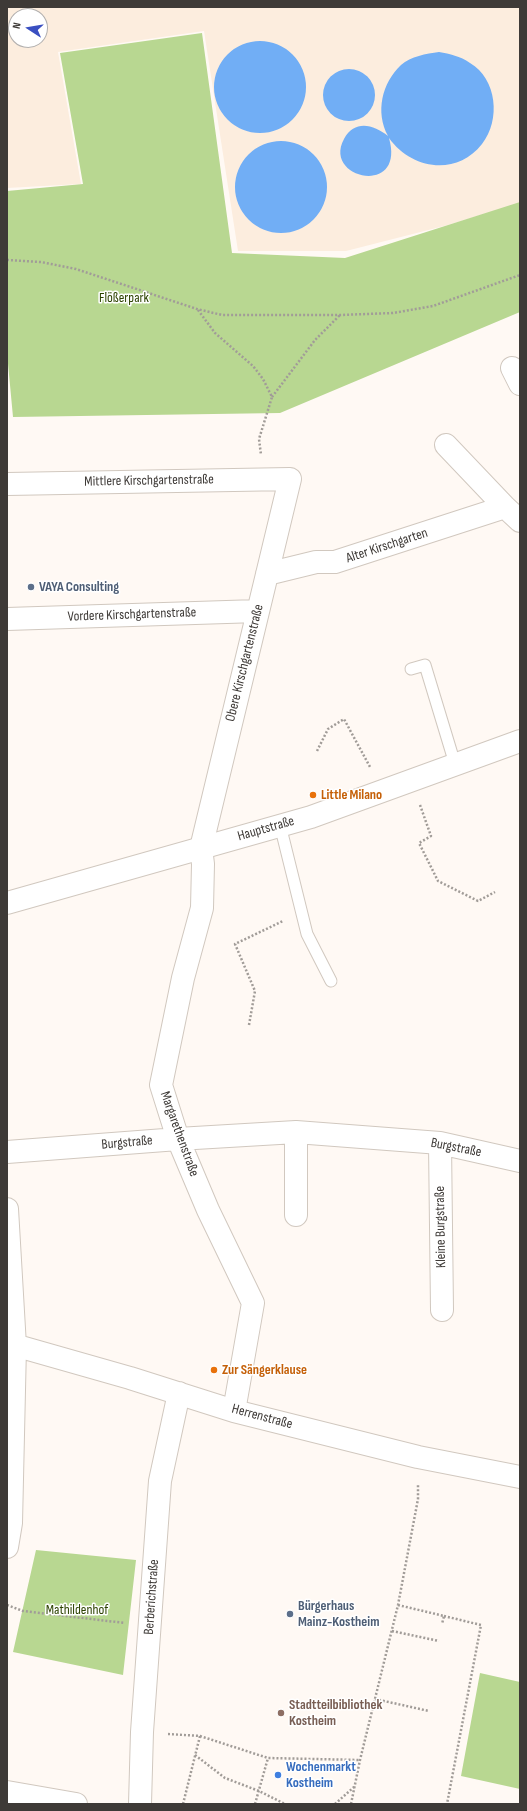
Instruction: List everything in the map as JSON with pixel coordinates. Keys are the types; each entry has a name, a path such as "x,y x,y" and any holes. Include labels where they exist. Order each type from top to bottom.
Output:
{"street":[{"name":"Alter Kirschgarten","path":"267,574 316,562 335,562 382,548 512,514 446,445"},
{"name":"Mittlere Kirschgartenstraße","path":"7,484 290,479"},
{"name":"Obere Kirschgartenstraße","path":"201,848 290,479"},
{"name":"Vordere Kirschgartenstraße","path":"7,619 258,611"},
{"name":"Hauptstraße","path":"7,903 310,817 520,740"},
{"name":"Margarethenstraße","path":"201,848 204,864 202,908 183,978 161,1085 178,1139 208,1210 253,1303 234,1411"},
{"name":"Burgstraße","path":"7,1152 296,1132 440,1143 520,1161"},
{"path":"296,1132 296,1216"},
{"name":"Kleine Burgstraße","path":"440,1143 442,1310"},
{"path":"7,1209 11,1344 9,1522 7,1547"},
{"name":"Herrenstraße","path":"11,1344 179,1393 234,1411 418,1457 520,1477"},
{"name":"Berberichstraße","path":"140,1804 142,1732 160,1481 179,1393"},
{"path":"7,1792 76,1804"}],"lane":[{"path":"411,669 425,665 455,764"},
{"path":"280,825 307,934 331,981"}],"path":[{"path":"7,260 41,262 76,268 197,310 222,315 340,315 393,313 432,306 520,275"},
{"path":"197,310 215,333 253,366 263,379 272,397"},
{"path":"290,479 261,456 259,440 272,397 315,340 340,315"},
{"path":"317,751 328,729 344,719 382,791"},
{"path":"411,780 431,836 419,843 438,881 478,901 495,892"},
{"path":"249,1025 255,991 235,944 287,919"},
{"path":"351,1804 360,1760 398,1605 418,1499 418,1457"},
{"path":"7,1605 23,1611 150,1625"},
{"path":"398,1605 481,1625 447,1804"},
{"path":"442,1624 444,1616"},
{"path":"392,1631 439,1641"},
{"path":"375,1699 429,1711"},
{"path":"142,1732 200,1736 268,1758 360,1760"},
{"path":"183,1804 200,1736"},
{"path":"195,1755 225,1778 259,1791 285,1804"},
{"path":"255,1804 268,1758"},
{"path":"335,1804 355,1786"}],"shaded area":[{"path":"7,7 520,7 520,203 448,225 346,251 238,251 204,31 58,52 81,184 7,188"}],"green space":[{"name":"Flößerpark","path":"202,33 232,253 345,258 520,202 520,312 280,413 13,417 7,353 7,191 83,184 60,53"},
{"name":"Mathildenhof","path":"36,1550 136,1560 123,1675 13,1652"},
{"path":"480,1673 520,1682 520,1789 461,1776"}],"water":[{"path":"260,41 278,44 293,54 303,69 306,87 303,105 293,120 278,130 260,133 242,130 227,120 217,105 214,87 217,69 227,54 242,44"},
{"path":"439,52 455,56 470,63 479,70 491,89 494,112 488,134 482,144 460,161 447,165 434,165 409,157 398,149 389,138 391,157 386,169 376,175 365,176 353,172 344,164 340,153 344,139 348,133 359,126 365,126 377,129 388,136 384,127 381,108 382,98 389,80 394,72 409,59"},
{"path":"349,69 359,71 367,77 373,85 375,95 373,105 367,113 359,119 349,121 339,119 331,113 325,105 323,95 325,85 331,77 339,71"},
{"path":"281,141 299,144 314,154 324,169 327,187 324,205 314,220 299,230 281,233 263,230 248,220 238,205 235,187 238,169 248,154 263,144"}],"place":[{"name":"VAYA Consulting","path":"31,587"},
{"name":"Little Milano","path":"313,795"},
{"name":"Zur Sängerklause","path":"214,1370"},
{"name":"Bürgerhaus Mainz-Kostheim","path":"290,1614"},
{"name":"Stadtteilbibliothek Kostheim","path":"281,1713"},
{"name":"Wochenmarkt Kostheim","path":"278,1775"}]}
